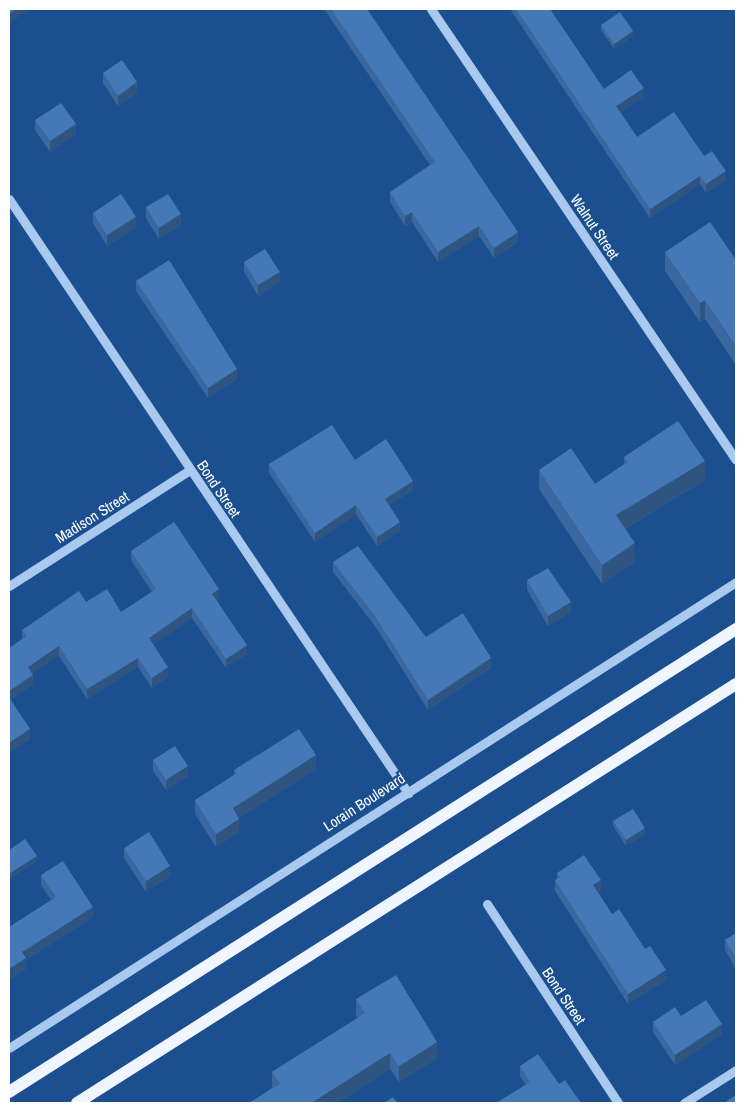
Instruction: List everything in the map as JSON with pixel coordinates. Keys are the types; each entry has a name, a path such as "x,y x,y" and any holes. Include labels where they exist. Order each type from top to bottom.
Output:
{"main road":[{"path":"9,1092 736,629"},
{"path":"78,1103 736,684"}],"street":[{"name":"Walnut Street","path":"431,9 736,460"},
{"name":"Bond Street","path":"9,199 408,793"},
{"name":"Madison Street","path":"9,586 190,470"},
{"name":"Lorain Boulevard","path":"9,1048 736,582"},
{"name":"Bond Street","path":"487,904 618,1103"},
{"path":"684,1103 736,1070"}],"building":[{"path":"9,9 16,9 9,14"},
{"path":"331,9 367,9 518,232 494,248 479,226 438,252 412,212 405,216 390,192 435,162"},
{"path":"516,9 550,9 604,89 631,70 644,88 616,106 637,137 674,112 704,156 712,151 726,171 706,184 700,176 650,209"},
{"path":"620,12 633,31 614,44 601,25"},
{"path":"122,60 137,82 118,96 103,73"},
{"path":"61,103 76,124 50,141 35,120"},
{"path":"121,194 136,217 107,235 93,213"},
{"path":"168,194 181,214 159,228 146,207"},
{"path":"710,222 736,260 736,346 705,300 700,303 665,252"},
{"path":"265,249 280,272 258,285 244,262"},
{"path":"169,260 237,369 208,388 136,281"},
{"path":"678,421 705,461 616,515 635,543 602,565 539,470 571,448 595,484 628,462 624,457"},
{"path":"332,425 355,460 386,439 413,481 385,499 400,522 377,537 356,505 315,533 269,464"},
{"path":"174,522 219,589 212,594 247,645 226,659 192,608 149,638 168,667 152,678 138,658 87,689 59,646 28,667 33,675 9,691 9,648 27,636 22,630 79,591 86,602 107,589 121,612 156,589 131,551"},
{"path":"358,546 426,637 463,613 491,658 428,700 375,616 333,562"},
{"path":"548,568 571,602 548,616 527,580"},
{"path":"9,697 30,729 10,742 9,740"},
{"path":"299,729 316,755 233,808 239,819 216,834 195,800 237,773 234,770"},
{"path":"175,746 188,766 166,780 153,760"},
{"path":"633,809 645,828 626,840 613,821"},
{"path":"149,832 170,866 146,881 124,848"},
{"path":"25,839 37,856 9,874 9,850"},
{"path":"584,855 601,880 593,885 612,914 619,909 645,949 650,946 666,970 628,994 555,880 560,877 557,873"},
{"path":"63,861 93,907 22,952 26,958 9,969 9,927 56,897 41,875"},
{"path":"736,933 736,958 725,940"},
{"path":"396,975 437,1042 399,1066 390,1053 311,1103 249,1103 280,1084 272,1072 365,1013 356,999"},
{"path":"706,1000 722,1024 675,1055 653,1022 675,1007 681,1016"},
{"path":"538,1054 559,1084 565,1080 581,1103 496,1103 530,1082 520,1066"},
{"path":"736,1095 736,1103 724,1103"},
{"path":"393,1097 397,1103 384,1103"}]}
